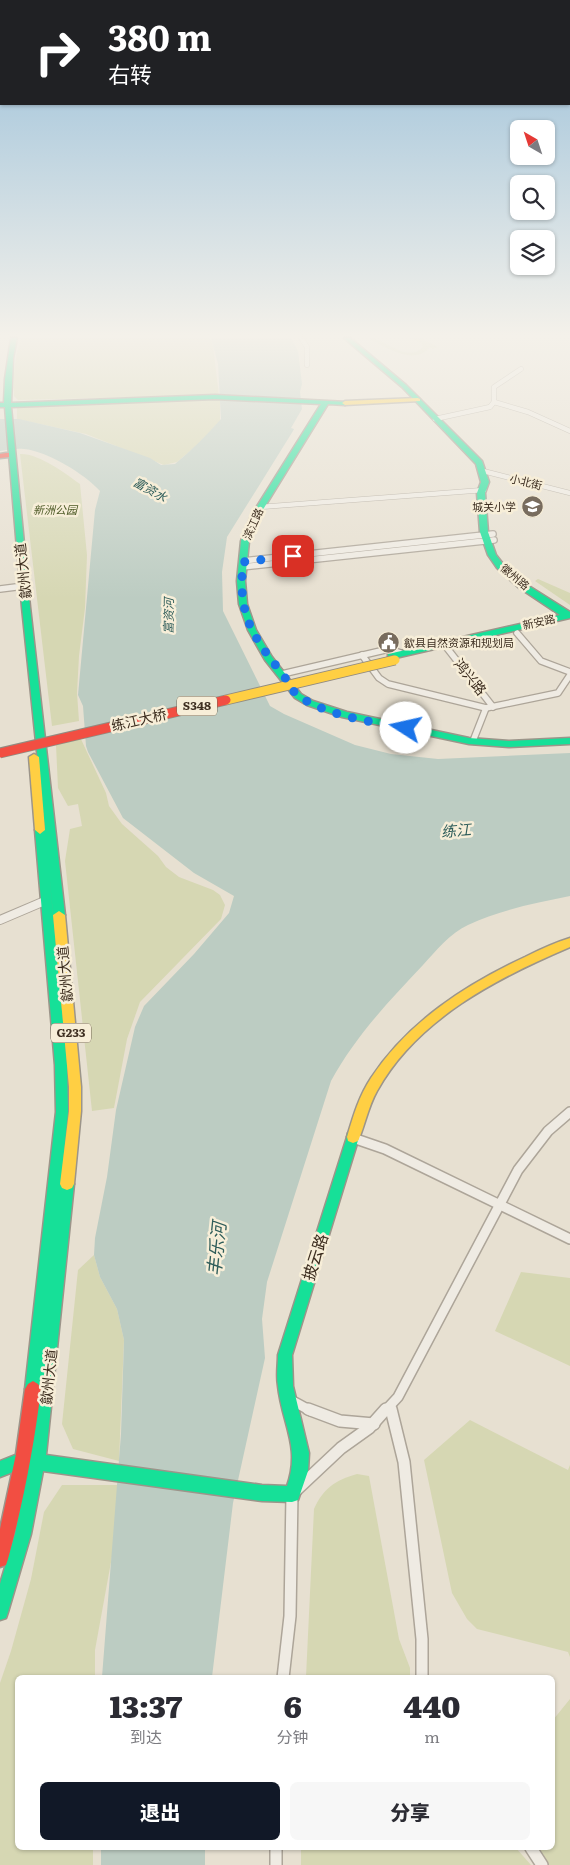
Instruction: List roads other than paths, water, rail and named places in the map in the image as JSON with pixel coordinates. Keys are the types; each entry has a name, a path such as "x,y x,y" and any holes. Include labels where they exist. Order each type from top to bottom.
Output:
{"main road":[{"name":"G233","path":"3,425 6,453"},
{"name":"滨江路","path":"310,425 251,524 244,540 242,564 241,595 248,621 262,648 294,693 310,703 330,710 375,722 473,741 509,744 570,740"},
{"path":"441,425 471,453 483,471"},
{"name":"歙州大道","path":"0,1556 23,1460 42,1312 62,1119 62,1065 48,900 16,587 6,453"},
{"name":"歙州大道","path":"0,1612 23,1534 47,1396 73,1142 74,1084 49,805 21,562 6,453"},
{"name":"徽州路","path":"483,471 486,483 482,493 492,556 506,571 569,616"},
{"name":"新安路","path":"396,656 447,648 517,632 569,616"},
{"name":"新安路","path":"396,656 569,616"},
{"name":"练江大桥","path":"0,748 396,656"},
{"name":"练江大桥","path":"0,753 396,656"},
{"name":"披云路","path":"292,1494 300,1472 301,1454 288,1398 284,1366 288,1344 366,1098 377,1077 390,1060 421,1030 453,1004 485,982 523,962 570,942"},
{"path":"0,1469 23,1460 262,1493 292,1494"}],"street":[{"path":"557,425 570,431"},
{"name":"小北街","path":"483,471 570,493"},
{"path":"260,507 484,490"},
{"path":"242,564 489,537"},
{"path":"0,589 16,587"},
{"path":"362,655 379,678 388,684 490,708 558,693 570,673 542,661 517,632"},
{"name":"鸿兴路","path":"447,648 490,708 473,741"},
{"path":"282,674 389,649 396,656"},
{"path":"0,920 48,900"},
{"path":"292,1494 341,1448 374,1424 405,1387 518,1170 533,1148 551,1128 570,1112"},
{"path":"353,1138 384,1149 570,1240"},
{"path":"288,1398 316,1413 338,1421 374,1424"},
{"path":"390,1407 404,1462 422,1639 422,1675"},
{"name":"披云路","path":"283,1675 290,1616 292,1494"},
{"path":"276,1850 276,1865"},
{"path":"532,1850 542,1865"}],"water":[{"path":"0,425 45,425 80,433 150,458 161,465 175,464 215,425 293,425 291,428 294,429 227,537 222,572 223,611 270,706 355,745 391,754 438,759 570,753 570,896 505,911 461,928 438,948 385,1006 340,1065 331,1081 267,1282 262,1319 265,1358 233,1503 212,1675 102,1675 121,1434 124,1340 117,1309 100,1277 94,1255 95,1238 107,1177 116,1110 135,1027 144,1006 194,954 229,913 234,896 194,873 123,818 88,752 83,706 78,695 95,510 100,491 65,464 43,454 21,449 0,451"},
{"path":"101,1850 205,1850 205,1865 101,1865"}],"place":[{"name":"城关小学","path":"532,507"},
{"name":"歙县自然资源和规划局","path":"388,643"}],"water label":[{"name":"富资水","path":"150,490"},
{"name":"富资河","path":"169,616"},
{"name":"练江","path":"456,831"},
{"name":"丰乐河","path":"217,1249"}],"park label":[{"name":"新洲公园","path":"55,510"}]}
